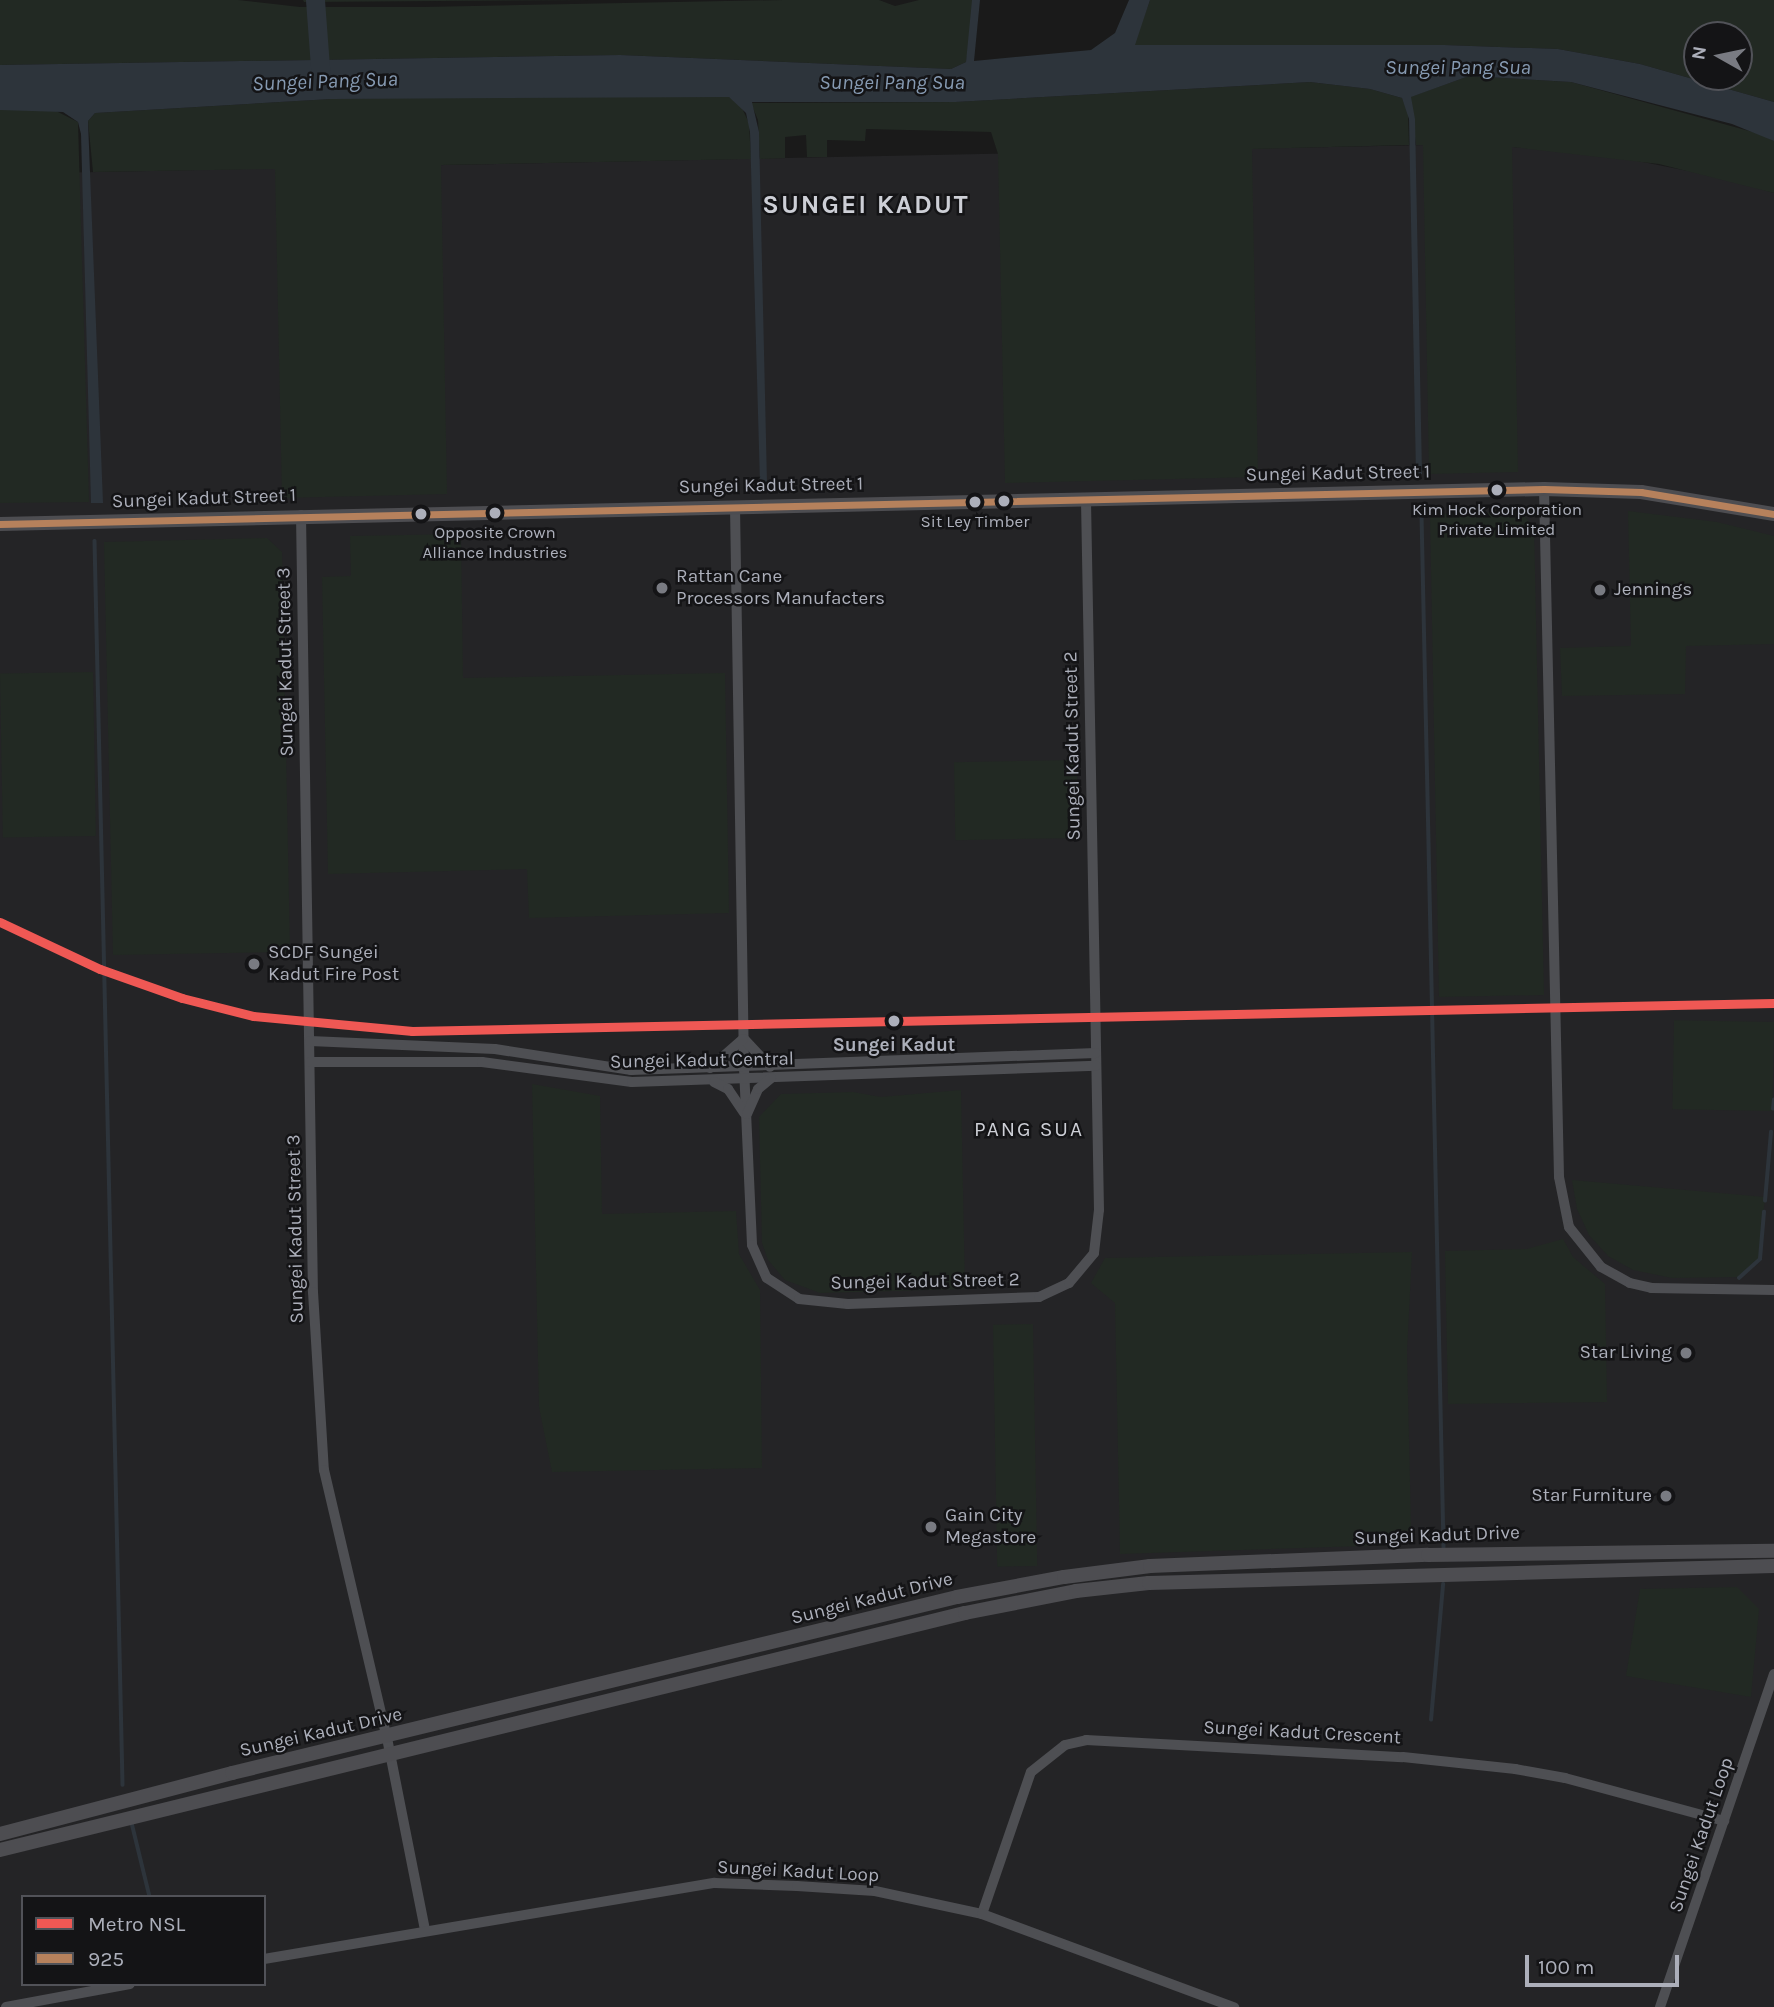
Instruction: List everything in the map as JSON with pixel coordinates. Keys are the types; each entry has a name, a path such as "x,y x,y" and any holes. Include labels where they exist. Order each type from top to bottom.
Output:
{"main road":[{"name":"Sungei Kadut Street 1","path":"0,524 301,515 1544,489 1641,492 1774,514"},
{"name":"Sungei Kadut Drive","path":"0,1834 957,1597 1064,1577 1150,1566 1444,1555 1641,1550 1774,1551"},
{"path":"1641,1550 1654,1554 1661,1569"},
{"name":"Sungei Kadut Drive","path":"0,1850 964,1614 1076,1591 1149,1583 1774,1566"}],"street":[{"path":"1544,489 1559,1177 1569,1227 1590,1257 1630,1283 1651,1289 1774,1290"},
{"name":"Sungei Kadut Street 2","path":"735,507 744,1080 752,1245 767,1278 799,1299 848,1304 1039,1297 1069,1283 1094,1253 1099,1210 1086,499"},
{"name":"Sungei Kadut Street 3","path":"301,515 313,1292 324,1470 387,1738 425,1930"},
{"path":"710,1068 730,1055 744,1038 771,1072 758,1089 746,1116"},
{"name":"Sungei Kadut Central","path":"310,1041 495,1049 631,1070 744,1068 771,1072 1097,1066"},
{"name":"Sungei Kadut Central","path":"310,1062 482,1062 632,1082 744,1080 771,1072 1096,1053"},
{"path":"712,1081 727,1089 746,1116"},
{"name":"Sungei Kadut Loop","path":"1660,2007 1774,1674"},
{"name":"Sungei Kadut Crescent","path":"982,1914 1031,1772 1065,1745 1086,1740 1403,1757 1515,1769 1565,1778 1724,1821"},
{"name":"Sungei Kadut Loop","path":"266,1959 715,1883 875,1891 982,1914 1234,2007"},
{"path":"6,2007 119,1986"}],"shaded area":[{"path":"0,0 238,0 300,7 423,7 783,0 879,0 895,6 919,0 972,0 973,19 966,62 951,69 620,55 0,65"},
{"path":"303,0 594,0 304,2"},
{"path":"1150,0 1774,0 1774,102 1735,91 1753,91 1753,21 1683,21 1683,76 1640,64 1558,49 1444,45 1134,45"},
{"path":"1469,76 1571,82 1760,134 1774,141 1774,193 1659,164 1512,147 1518,472 1429,474 1423,145 1416,145 1410,97"},
{"path":"1310,82 1370,89 1402,98 1408,113 1409,145 1252,149 1258,477 1005,483 998,154 991,132 866,129 865,141 827,140 827,157 807,157 806,135 785,137 785,158 760,159 758,120 751,103 955,102"},
{"path":"521,95 729,97 740,104 749,123 751,159 441,165 447,494 282,498 275,169 93,172 88,121 95,113 331,99"},
{"path":"0,110 54,110 78,122 89,502 0,503"},
{"path":"1477,144 1608,155 1728,179 1774,193 1774,2007 0,2007 0,174"},
{"path":"1628,511 1717,522 1774,536 1774,644 1686,646 1685,694 1562,696 1560,648 1631,646"},
{"path":"1520,512 1534,526 1544,995 1439,997 1430,514"},
{"path":"461,534 463,678 725,673 729,913 529,918 527,869 328,874 322,577 351,576 350,536"},
{"path":"267,538 282,552 290,952 113,955 104,542"},
{"path":"93,672 96,836 3,838 0,674"},
{"path":"1077,760 1078,838 955,840 954,762"},
{"path":"1674,1020 1774,1022 1772,1111 1672,1109"},
{"path":"532,1084 600,1096 602,1214 736,1211 739,1254 760,1290 762,1468 552,1472 539,1407"},
{"path":"961,1090 965,1289 820,1293 785,1280 768,1260 762,1243 759,1117 781,1094 853,1092 881,1097"},
{"path":"1572,1180 1765,1197 1759,1258 1739,1277 1672,1278 1633,1270 1608,1256 1589,1235 1577,1209"},
{"path":"1563,1239 1573,1257 1605,1284 1607,1402 1448,1404 1445,1251 1527,1249"},
{"path":"1412,1252 1407,1352 1411,1527 1393,1545 1120,1554 1115,1303 1091,1283 1105,1258"},
{"path":"1033,1324 1037,1566 997,1567 993,1325"},
{"path":"1737,1587 1759,1609 1751,1697 1626,1676 1640,1589"}],"water":[{"name":"Sungei Pang Sua","path":"972,0 980,0 974,61 1091,50 1115,33 1129,0 1150,0 1135,45 1444,45 1558,49 1640,64 1683,76 1683,91 1735,91 1774,102 1774,141 1732,124 1571,82 1469,76 1411,97 1415,119 1422,474 1416,474 1409,119 1402,98 1370,89 1310,82 955,102 752,102 759,132 767,483 760,483 750,132 746,113 729,97 331,99 95,113 88,121 103,503 91,503 81,134 78,122 63,112 0,110 0,65 620,55 951,69 966,62"}],"waterway":[{"name":"Sungei Pang Sua","path":"315,0 321,80"},
{"path":"1422,515 1444,1550"},
{"path":"95,541 123,1785"},
{"path":"1773,1109 1774,1100"},
{"path":"1765,1201 1771,1132"},
{"path":"1739,1278 1760,1259 1764,1212"},
{"path":"1431,1720 1443,1585"},
{"path":"132,1823 150,1895"}],"metro line":[{"name":"NSL","path":"0,922 100,969 182,998 253,1016 412,1031 1774,1003"}],"transit line":[{"name":"925","path":"0,524 1544,489 1641,492 1774,514"}],"place":[{"name":"Kim Hock Corporation Private Limited","path":"1497,490"},
{"name":"Sit Ley Timber","path":"975,502"},
{"name":"Opposite Crown Alliance Industries","path":"495,513"},
{"name":"Rattan Cane Processors Manufacters","path":"662,588"},
{"name":"Jennings","path":"1600,590"},
{"name":"SCDF Sungei Kadut Fire Post","path":"254,964"},
{"name":"Sungei Kadut","path":"894,1021"},
{"name":"Star Living","path":"1686,1353"},
{"name":"Star Furniture","path":"1666,1496"},
{"name":"Gain City Megastore","path":"931,1527"}],"district":[{"name":"SUNGEI KADUT","path":"866,205"},
{"name":"PANG SUA","path":"1029,1129"}]}
